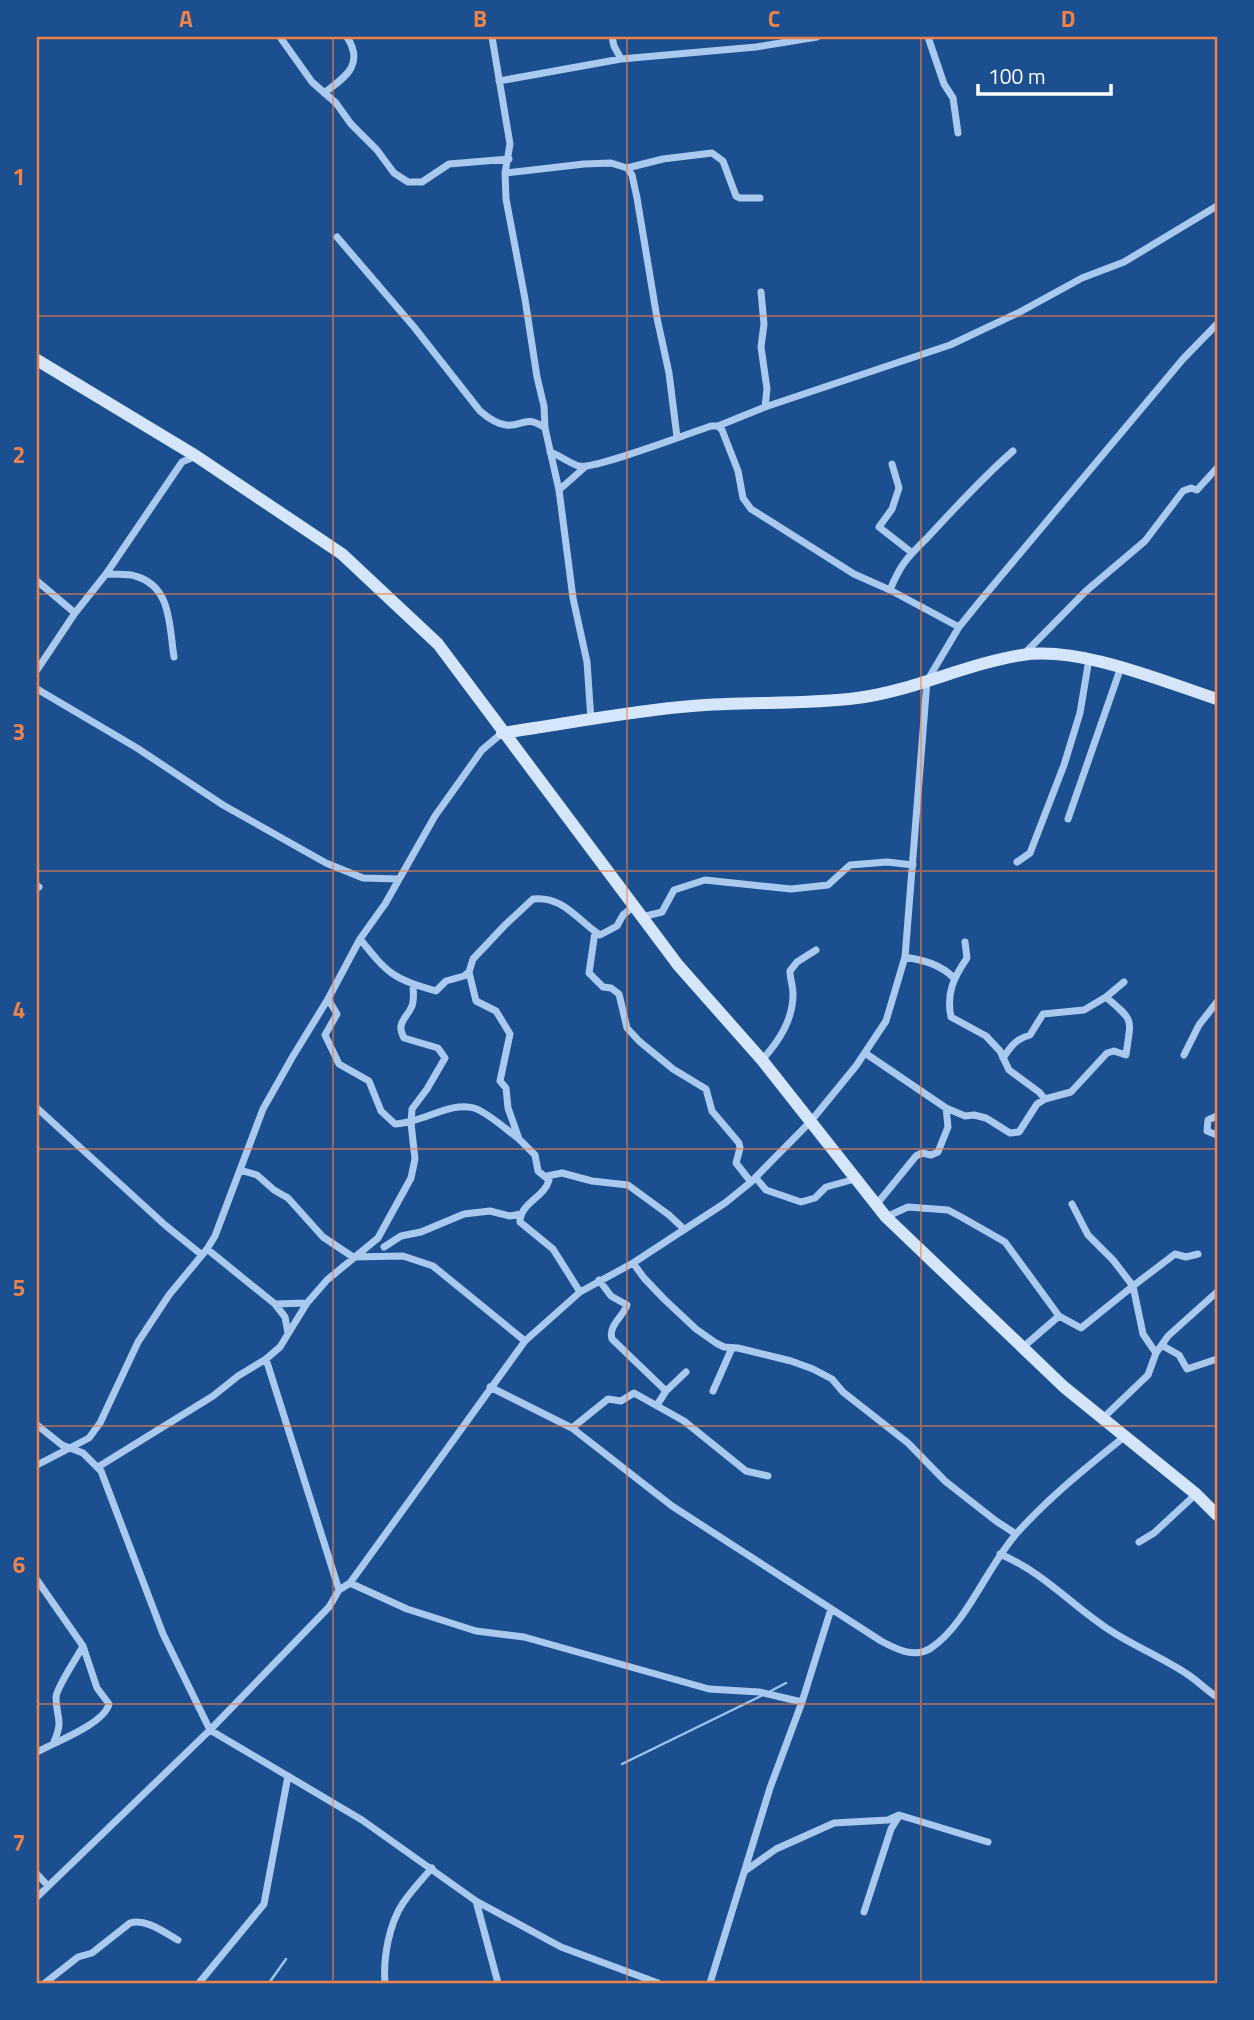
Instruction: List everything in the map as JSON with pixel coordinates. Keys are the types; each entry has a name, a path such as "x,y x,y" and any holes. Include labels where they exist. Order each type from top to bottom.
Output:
{"main road":[{"path":"37,359 197,456 342,554 438,644 678,965 762,1060 886,1217 1022,1348 1102,1419 1196,1494 1217,1515"},
{"path":"502,733 691,706 856,698 895,691 1024,655 1046,654 1089,659 1217,699"}],"street":[{"path":"280,37 312,82 336,103 394,173 408,182 422,182 449,164 509,159"},
{"path":"324,93 348,75 354,64 352,44 347,37"},
{"path":"492,37 510,144 505,173 506,199 544,406 545,428 559,490 573,598 587,662 591,720"},
{"path":"612,37 621,59"},
{"path":"499,81 614,63 621,59 756,47 817,37"},
{"path":"928,37 944,84 953,98 958,134"},
{"path":"505,173 584,164 611,163 627,168 663,159 712,153 723,161 736,196 760,198"},
{"path":"627,168 632,175 637,198 657,318 670,373 677,437"},
{"path":"550,452 585,467 615,459 950,345 1018,313 1082,278 1124,261 1217,206"},
{"path":"337,237 414,327 480,411 507,425 526,420 545,428"},
{"path":"761,292 764,324 761,347 767,389 765,407"},
{"path":"37,1897 210,1730 329,1607 340,1590 351,1583 525,1341 580,1292 633,1263 725,1203 753,1180 811,1121 865,1053 886,1021 905,957 927,681 959,627 1105,450 1183,359 1217,324"},
{"path":"718,426 722,430 737,471 743,498 751,509 854,574 959,627"},
{"path":"890,590 896,574 911,552 980,480 1013,451"},
{"path":"37,670 75,613 106,574 181,461 197,456"},
{"path":"892,464 899,488 892,509 879,527 911,552"},
{"path":"559,490 585,467"},
{"path":"1024,655 1086,591 1145,541 1183,491 1191,488 1197,490 1217,468"},
{"path":"106,574 134,575 161,592 167,606 174,657"},
{"path":"37,581 75,613"},
{"path":"1017,862 1030,853 1064,765 1080,713 1089,659"},
{"path":"1068,819 1121,667"},
{"path":"37,689 137,748 223,805 314,857 346,873 363,878 400,879"},
{"path":"37,1465 89,1438 100,1423 138,1342 169,1295 205,1252 224,1214 263,1109 360,939 400,879 435,816 482,750 502,733"},
{"path":"642,917 662,912 674,890 705,880 791,889 828,885 850,865 887,862 913,866"},
{"path":"519,1139 508,1108 506,1088 500,1081 510,1034 496,1011 476,1001 469,972 472,959 533,900 558,901 580,916 600,935 617,926 623,915 634,906"},
{"path":"595,932 589,973 603,987 611,988 619,994 626,1028 639,1041 673,1069 706,1089 712,1111 739,1143 736,1163 753,1180 766,1189 802,1202 815,1198 826,1187 855,1180"},
{"path":"360,939 382,966 396,978 413,985 436,991 446,981 469,972"},
{"path":"965,942 967,958 954,978 949,1007 951,1017 986,1036 1000,1051 1009,1070 1040,1092 1045,1099"},
{"path":"762,1060 774,1047 790,1017 793,990 790,971 797,962 816,950"},
{"path":"905,957 926,961 947,971 954,978"},
{"path":"1003,1058 1019,1038 1030,1035 1043,1014 1084,1010 1124,982"},
{"path":"98,1467 213,1396 237,1376 266,1359 279,1347 307,1303 327,1280 378,1238 411,1178 415,1159 412,1109 445,1058 438,1048 404,1038 400,1030 401,1021 413,1006 413,985"},
{"path":"865,1053 946,1108 965,1116 979,1115 1016,1134 1020,1132 1037,1104 1071,1092 1107,1053 1114,1051 1126,1055 1129,1016 1106,997"},
{"path":"328,999 337,1014 325,1035 339,1064 369,1081 381,1111 395,1124 411,1123 457,1106 476,1108 519,1139 535,1155 538,1171 547,1177 562,1173 592,1181 628,1185 684,1229"},
{"path":"1184,1055 1199,1025 1217,1002"},
{"path":"876,1205 916,1156 938,1152 948,1127 946,1108"},
{"path":"38,1113 165,1225 275,1304 285,1317 288,1334"},
{"path":"1217,1116 1208,1120 1207,1130 1217,1135"},
{"path":"240,1170 257,1175 288,1198 323,1237 353,1257 403,1256 433,1266 525,1341"},
{"path":"547,1177 548,1185 521,1214 520,1222 553,1249 580,1292"},
{"path":"1072,1204 1088,1236 1113,1260 1133,1286 1143,1334 1156,1353"},
{"path":"886,1217 908,1207 948,1210 963,1218 1005,1242 1059,1316 1081,1328 1175,1254 1186,1257 1198,1254"},
{"path":"384,1247 401,1236 421,1232 464,1214 490,1211 510,1216 521,1214"},
{"path":"378,1238 388,1257"},
{"path":"633,1263 644,1278 696,1329 716,1343 791,1361 832,1379 844,1392 908,1443 945,1482 1016,1534"},
{"path":"599,1280 611,1296 627,1305 612,1326 612,1339 666,1391"},
{"path":"1102,1419 1148,1375 1156,1353 1168,1336 1217,1292"},
{"path":"275,1304 307,1303"},
{"path":"1022,1348 1059,1316"},
{"path":"1163,1346 1179,1355 1187,1369 1217,1359"},
{"path":"713,1391 732,1348"},
{"path":"266,1359 340,1590"},
{"path":"657,1405 666,1391 686,1372"},
{"path":"490,1387 572,1428 672,1506 895,1648 915,1653 932,1648 958,1619 1016,1534 1057,1493 1124,1437"},
{"path":"572,1428 608,1399 621,1401 634,1393 684,1421 747,1471 768,1476"},
{"path":"37,1425 62,1445 83,1453 98,1467 163,1634 210,1730 362,1820 476,1902 561,1947 658,1983"},
{"path":"1139,1542 1154,1533 1196,1494"},
{"path":"1000,1554 1019,1562 1110,1631 1189,1675 1217,1697"},
{"path":"37,1580 83,1646 97,1688 109,1704 107,1710 91,1724 37,1752"},
{"path":"351,1583 407,1609 476,1631 524,1637 709,1689 760,1692 802,1702"},
{"path":"710,1983 770,1788 802,1702 831,1609"},
{"path":"53,1743 60,1729 61,1718 56,1695 83,1646"},
{"path":"199,1983 264,1904 288,1776"},
{"path":"744,1871 776,1849 834,1823 888,1820 899,1815 988,1842"},
{"path":"864,1912 891,1829 899,1815"},
{"path":"385,1983 388,1942 399,1910 432,1868"},
{"path":"37,1874 48,1886"},
{"path":"476,1902 498,1983"},
{"path":"45,1983 78,1957 92,1953 124,1927 137,1921 155,1927 178,1940"}],"waterway":[{"path":"767,1693 786,1683"},
{"path":"622,1764 761,1696"},
{"path":"269,1983 286,1959"}]}
